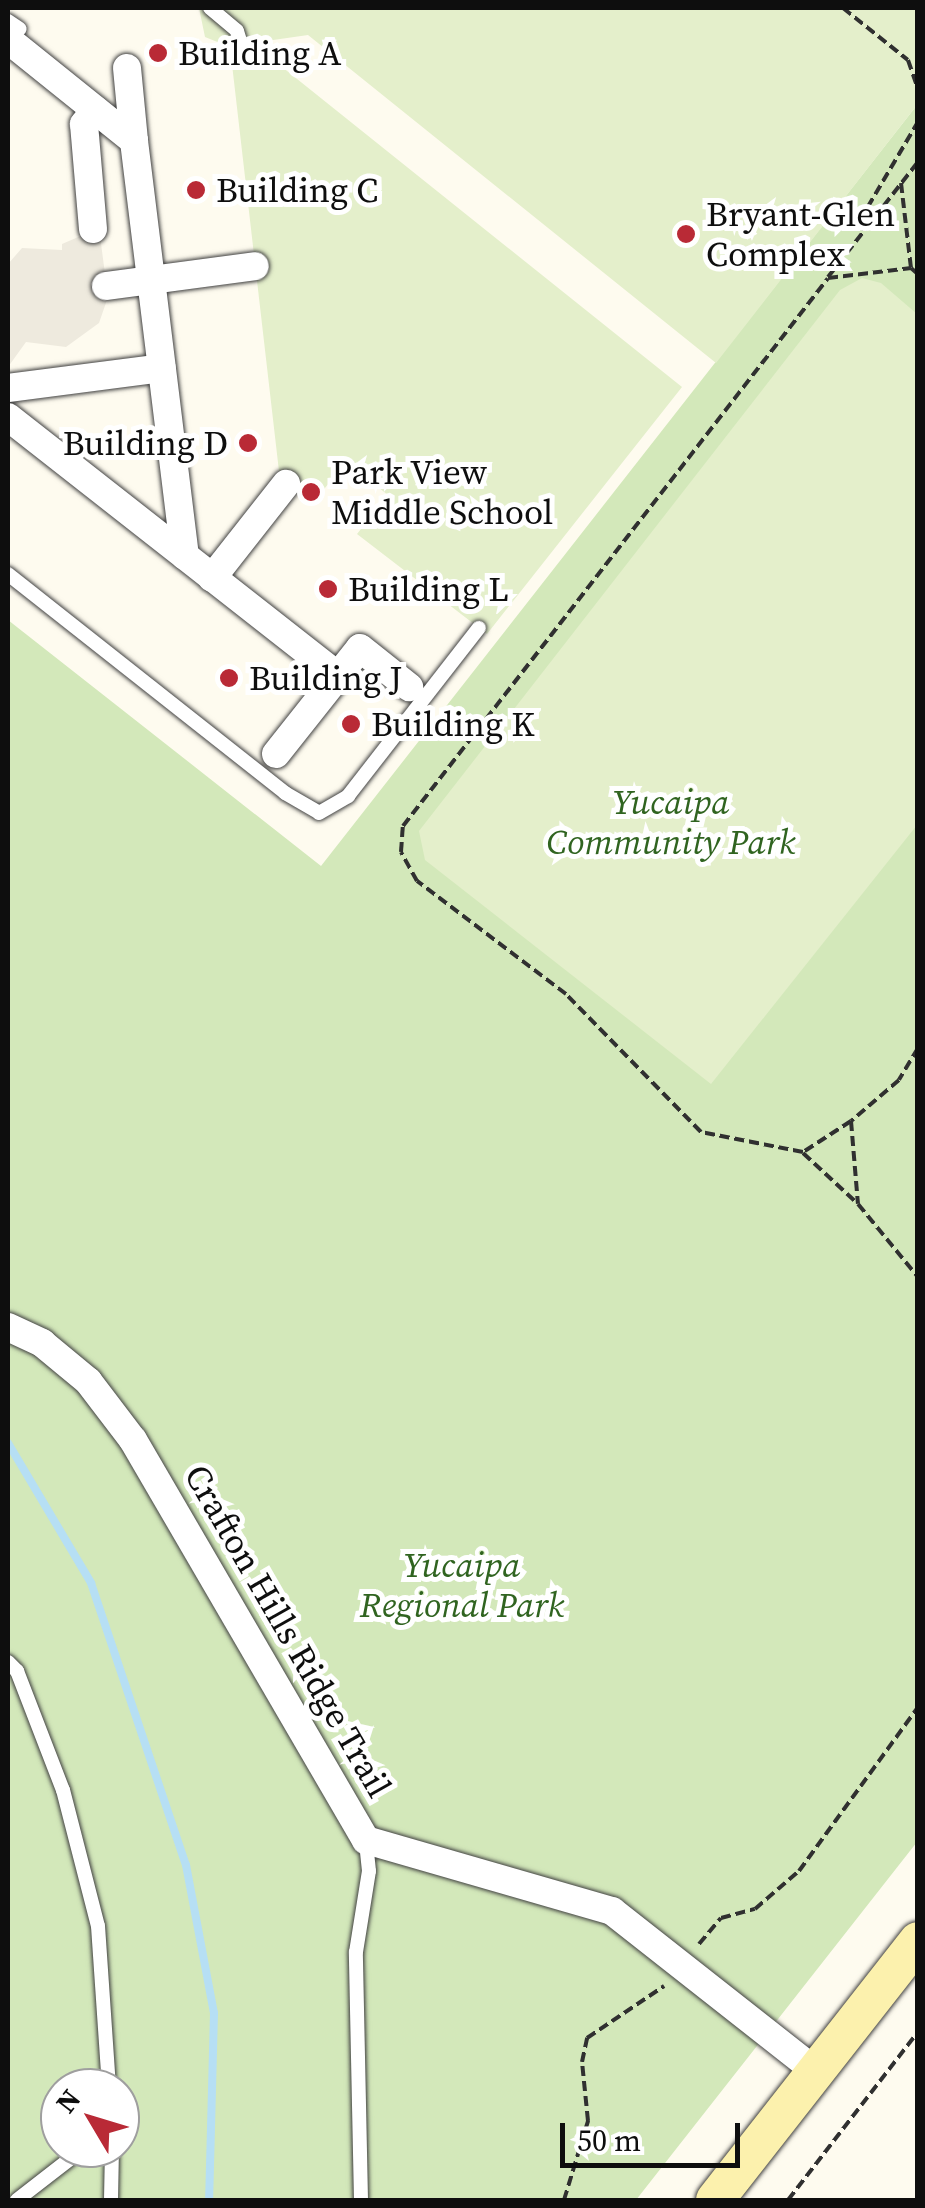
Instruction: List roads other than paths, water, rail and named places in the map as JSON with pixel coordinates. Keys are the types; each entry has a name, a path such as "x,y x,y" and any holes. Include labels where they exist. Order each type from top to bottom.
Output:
{"main road":[{"path":"715,2200 918,1941"}],"street":[{"path":"13,31 95,110 134,141"},
{"path":"127,68 186,556"},
{"path":"93,229 84,124 95,110"},
{"path":"106,286 255,266"},
{"path":"8,388 162,368"},
{"path":"8,417 338,676"},
{"path":"212,578 286,484"},
{"path":"276,754 360,648 408,686"},
{"name":"Crafton Hills Ridge Trail","path":"8,1327 42,1343 88,1381 133,1440 366,1840 612,1912 814,2072"}],"lane":[{"path":"210,8 232,26 242,44"},
{"path":"8,574 284,793 319,812 348,796 479,628"},
{"path":"8,1662 18,1671 63,1790 98,1926 108,2068"},
{"path":"362,2200 356,1952 369,1871 366,1840"},
{"path":"17,2200 58,2168"},
{"path":"111,2200 112,2168"}],"waterway":[{"path":"8,1443 91,1583 186,1865 214,2013 209,2200"}],"place":[{"name":"Building A","path":"158,53"},
{"name":"Building C","path":"196,190"},
{"name":"Bryant-Glen Complex","path":"686,234"},
{"name":"Building D","path":"248,443"},
{"name":"Park View Middle School","path":"311,492"},
{"name":"Building L","path":"328,589"},
{"name":"Building J","path":"229,678"},
{"name":"Building K","path":"351,724"}],"park label":[{"name":"Yucaipa Community Park","path":"671,822"},
{"name":"Yucaipa Regional Park","path":"462,1585"}]}
